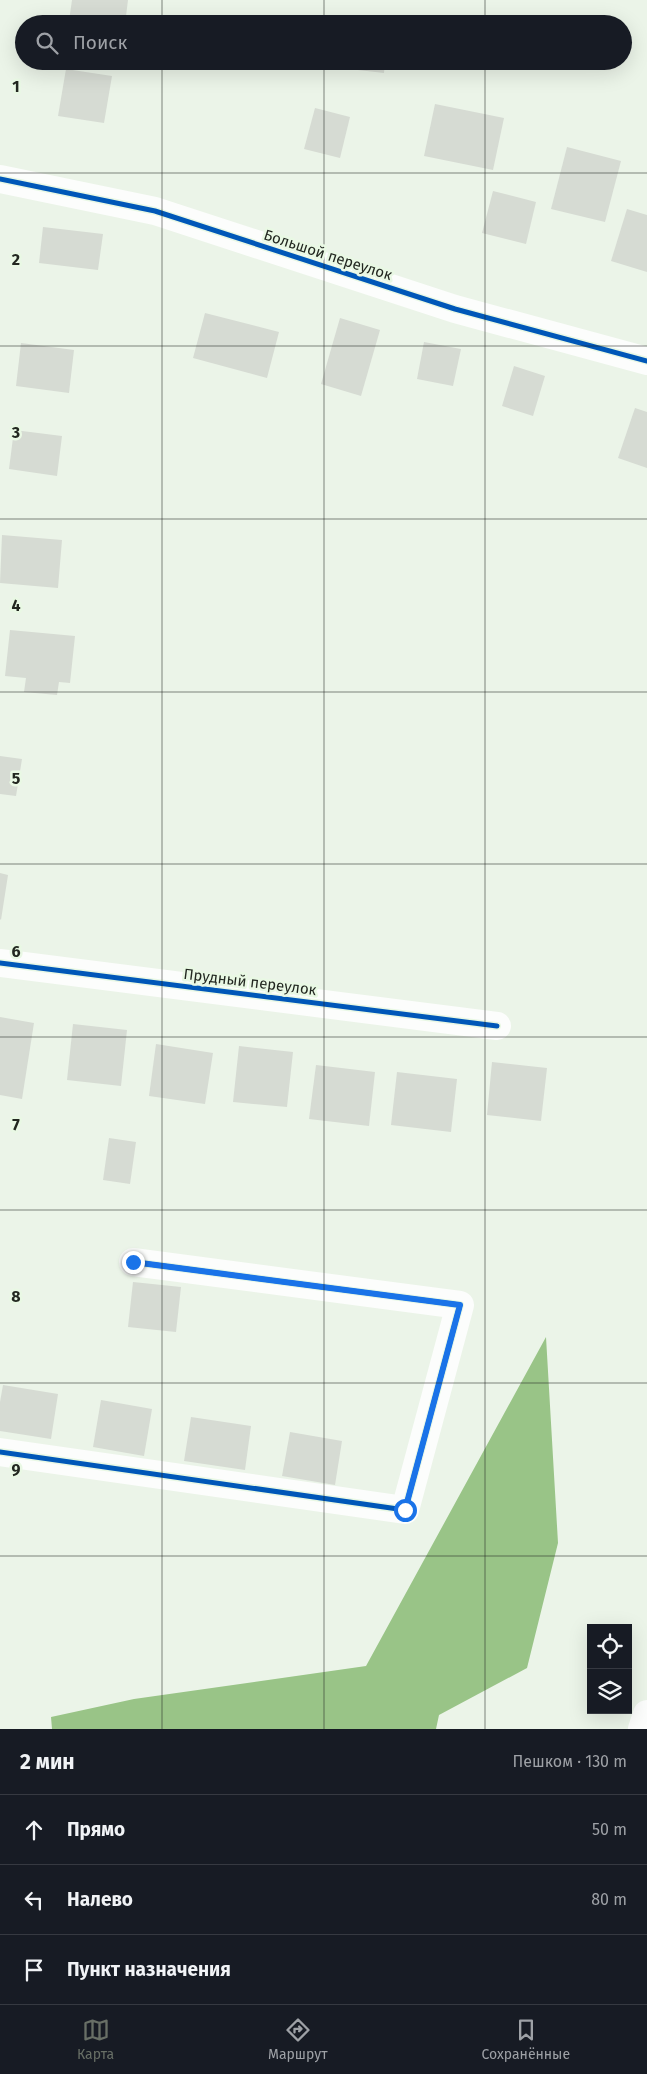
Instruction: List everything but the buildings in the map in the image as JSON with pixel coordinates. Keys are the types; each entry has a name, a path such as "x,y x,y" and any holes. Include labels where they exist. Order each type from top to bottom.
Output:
{"street":[{"name":"Большой переулок","path":"0,179 155,211 454,309 647,361"},
{"name":"Прудный переулок","path":"0,963 497,1026"},
{"path":"0,1452 405,1510 460,1305 133,1262"},
{"path":"642,1729 647,1714"}],"shaded area":[{"path":"546,1337 558,1543 527,1668 439,1715 436,1729 52,1729 51,1717 134,1699 366,1666"}],"cycle path":[{"path":"0,179 155,211 455,309 647,361"},
{"path":"0,963 497,1026"},
{"path":"0,1452 405,1510 460,1305 133,1262"}],"route":[{"path":"133,1262 460,1305 405,1510"}]}
